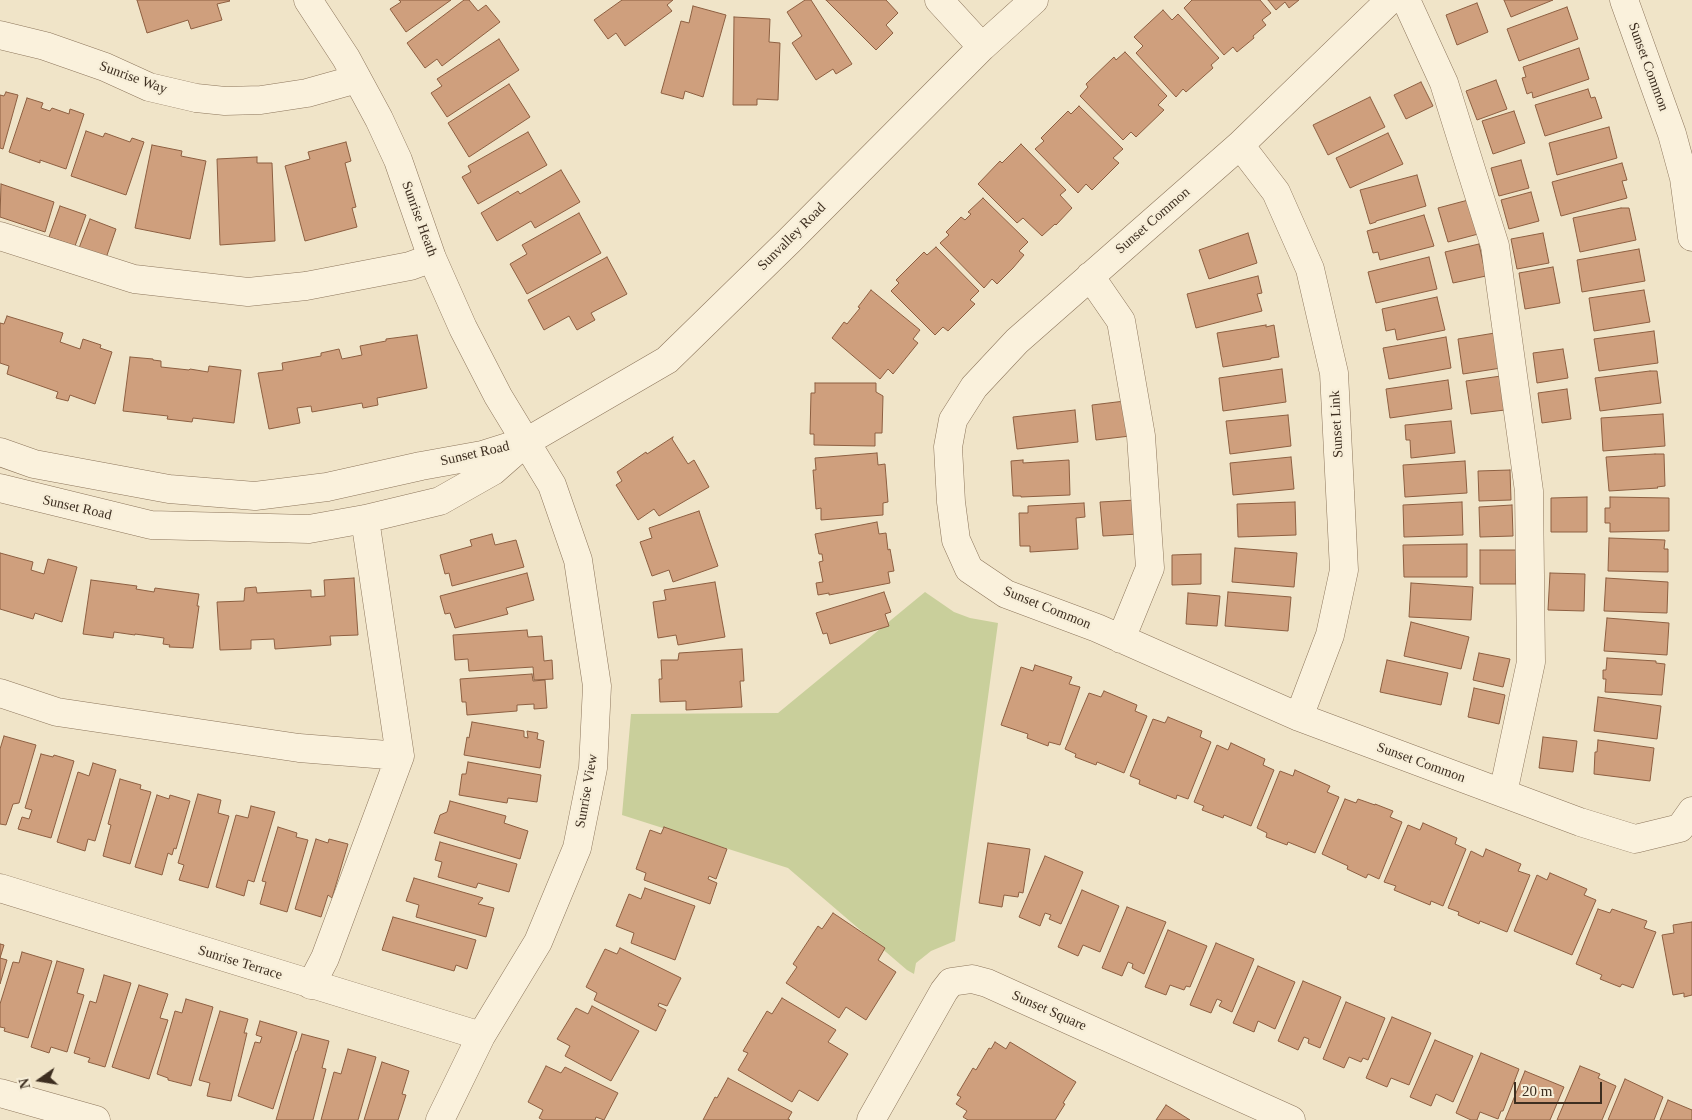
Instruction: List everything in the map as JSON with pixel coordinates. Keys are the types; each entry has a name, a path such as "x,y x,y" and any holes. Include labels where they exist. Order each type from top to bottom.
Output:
{"street":[{"name":"Sunrise Heath","path":"308,0 346,58 379,119 398,160 432,258 480,361 498,396 526,442"},
{"path":"938,0 982,47"},
{"name":"Sunset Common","path":"1390,0 1240,145 1017,340 974,387 953,420 948,447 951,502 956,540 969,569 1006,594 1121,639 1299,717 1580,822 1635,839 1680,828 1692,810"},
{"path":"1406,0 1444,83 1495,246 1528,491 1531,662 1503,793"},
{"name":"Sunset Common","path":"1624,0 1682,131 1688,176 1692,237"},
{"name":"Sunvalley Road","path":"526,442 668,360 1026,3"},
{"name":"Sunrise Way","path":"0,35 45,46 105,68 149,87 196,98 225,101 261,100 306,93 357,79"},
{"name":"Sunset Link","path":"1240,145 1276,192 1310,269 1334,373 1344,570 1330,635 1299,717"},
{"path":"0,236 134,279 248,292 306,286 410,266 432,258"},
{"path":"1090,276 1121,321 1140,436 1150,568 1121,639"},
{"name":"Sunset Road","path":"0,452 34,464 169,489 255,496 328,488 421,466 482,456 526,442"},
{"name":"Sunset Road","path":"0,488 151,526 309,529 365,519 440,501 493,471 526,442"},
{"name":"Sunrise View","path":"440,1120 480,1036 538,942 577,848 593,768 597,686 578,560 552,485 526,442"},
{"path":"312,985 325,958 400,756 365,519"},
{"path":"0,693 57,712 300,748 400,756"},
{"name":"Sunrise Terrace","path":"0,888 480,1036"},
{"name":"Sunset Square","path":"871,1120 944,991 951,982 972,979 987,983 1291,1120"},
{"path":"0,1092 96,1120"}],"green space":[{"path":"925,592 954,612 970,618 998,623 955,941 931,951 916,963 914,974 788,868 622,815 631,714 778,713"}],"building":[{"path":"137,0 230,1 217,4 222,20 191,29 188,20 147,33"},
{"path":"399,0 451,0 406,32 390,9 401,2"},
{"path":"464,0 469,0 478,11 486,5 500,22 442,66 437,59 425,68 407,43"},
{"path":"622,0 673,0 667,5 672,11 625,46 616,33 608,39 594,20"},
{"path":"805,0 811,0 852,64 836,74 833,69 816,80 792,43 802,36 787,12"},
{"path":"826,0 886,0 898,13 886,25 893,33 876,50"},
{"path":"1192,0 1260,0 1271,13 1262,20 1266,25 1253,36 1254,38 1237,52 1233,47 1224,55 1184,8"},
{"path":"1268,0 1299,0 1289,8 1285,2 1276,10"},
{"path":"1504,0 1553,0 1511,17"},
{"path":"1477,3 1488,32 1457,45 1446,15"},
{"path":"693,6 726,15 703,97 685,91 683,99 661,93 681,21 689,23"},
{"path":"1567,7 1578,39 1519,61 1507,29"},
{"path":"1163,10 1172,20 1178,14 1219,58 1211,65 1213,68 1186,92 1183,89 1176,97 1136,53 1143,46 1134,37"},
{"path":"734,17 770,19 769,42 780,43 778,100 757,99 757,105 733,105"},
{"path":"499,39 519,70 447,117 431,93 442,86 437,79"},
{"path":"1579,48 1589,79 1533,98 1532,92 1527,94 1522,78 1526,77 1523,67"},
{"path":"1125,52 1167,96 1158,105 1164,110 1136,137 1131,132 1123,140 1080,96 1088,87 1086,84 1114,57 1116,60"},
{"path":"1496,80 1507,109 1477,120 1466,91"},
{"path":"1421,82 1433,106 1406,119 1394,95"},
{"path":"509,84 530,117 469,157 448,123"},
{"path":"1588,89 1591,98 1595,97 1602,118 1545,136 1535,105"},
{"path":"6,92 18,95 3,149 0,148 0,95 4,96"},
{"path":"1370,97 1385,127 1328,155 1313,125"},
{"path":"27,98 43,103 41,108 50,111 52,108 69,114 70,109 84,114 66,169 40,160 40,163 9,152"},
{"path":"1079,106 1123,149 1113,158 1119,163 1092,190 1086,184 1078,193 1035,149 1044,141 1041,138 1068,111 1071,114"},
{"path":"1514,111 1525,143 1493,154 1482,121"},
{"path":"1609,127 1617,158 1557,175 1549,143"},
{"path":"86,131 103,137 105,133 130,142 132,138 144,142 126,195 71,176"},
{"path":"528,132 547,165 478,204 462,177 471,172 468,166"},
{"path":"1388,133 1403,164 1350,188 1336,158"},
{"path":"346,142 351,161 345,163 356,207 352,208 357,227 305,241 285,166 310,159 308,152"},
{"path":"1021,144 1066,190 1060,195 1072,208 1056,225 1042,236 1023,218 1017,223 978,184 1000,161 1002,163"},
{"path":"152,145 182,151 181,156 206,161 190,239 135,228"},
{"path":"257,157 257,163 272,163 275,241 220,245 217,159"},
{"path":"1521,160 1529,188 1499,196 1491,168"},
{"path":"1622,163 1627,180 1622,181 1627,198 1561,216 1552,182"},
{"path":"561,170 580,202 535,228 531,221 497,241 481,213 518,191 520,194"},
{"path":"1417,175 1426,206 1370,224 1360,190"},
{"path":"1,184 54,202 45,232 0,217"},
{"path":"1531,192 1539,221 1509,229 1501,200"},
{"path":"983,198 1028,242 1019,251 1024,255 1013,268 997,284 992,279 984,288 940,243 949,235 946,232 961,217 965,220 971,214 968,212"},
{"path":"1472,199 1482,233 1448,242 1438,208"},
{"path":"60,206 86,215 75,246 49,237"},
{"path":"1629,208 1636,240 1580,252 1573,218"},
{"path":"579,213 601,253 527,294 510,264 527,254 522,245"},
{"path":"1424,215 1434,246 1380,260 1378,252 1373,253 1367,231"},
{"path":"90,219 116,229 106,258 79,248"},
{"path":"1248,233 1257,263 1209,279 1199,250"},
{"path":"1543,233 1549,263 1517,269 1511,239"},
{"path":"1479,244 1486,276 1453,283 1445,252"},
{"path":"936,247 979,291 970,300 975,304 948,331 943,327 935,335 891,291 899,283 896,280 924,252 927,255"},
{"path":"1639,249 1645,281 1582,292 1577,260"},
{"path":"607,257 627,294 591,313 595,320 577,330 569,316 544,330 528,300"},
{"path":"1429,257 1437,289 1376,303 1368,272"},
{"path":"1553,267 1560,303 1525,309 1519,273"},
{"path":"1258,276 1262,293 1257,294 1262,311 1196,328 1187,294"},
{"path":"871,290 920,330 913,339 918,343 893,374 888,369 880,379 832,338 844,322 847,324 860,308 858,307"},
{"path":"1644,290 1650,322 1594,331 1589,298"},
{"path":"1437,297 1445,330 1397,340 1395,329 1386,331 1382,309"},
{"path":"7,316 63,333 60,342 80,349 83,339 101,345 100,348 112,352 95,404 70,395 68,401 56,398 58,392 7,374 9,366 0,363 0,323 4,324"},
{"path":"1266,325 1266,327 1274,325 1279,357 1223,367 1217,333"},
{"path":"1654,331 1658,363 1599,371 1594,339"},
{"path":"1495,333 1501,368 1463,374 1458,339"},
{"path":"417,335 427,388 377,398 378,405 363,408 362,403 312,412 311,406 297,408 300,423 269,429 258,373 283,370 282,363 321,356 321,353 339,349 342,359 362,355 360,346 386,341 386,339"},
{"path":"1446,337 1451,368 1389,379 1383,348"},
{"path":"1563,349 1568,378 1537,383 1533,353"},
{"path":"130,357 161,361 161,367 208,372 209,366 241,370 234,423 193,418 192,422 167,419 168,416 123,411"},
{"path":"1282,369 1286,402 1223,411 1219,378"},
{"path":"1657,371 1661,403 1600,411 1595,378"},
{"path":"1501,376 1505,410 1471,414 1466,381"},
{"path":"1448,380 1452,409 1390,418 1386,389"},
{"path":"815,383 876,383 876,392 883,396 882,433 875,433 875,446 814,445 814,434 810,434 811,393 815,393"},
{"path":"1567,389 1571,419 1542,423 1538,393"},
{"path":"1125,401 1130,436 1096,440 1092,405"},
{"path":"1075,410 1078,442 1017,449 1013,417"},
{"path":"1663,414 1665,446 1603,451 1601,418"},
{"path":"1288,415 1291,446 1230,454 1226,421"},
{"path":"1451,421 1455,453 1411,458 1410,440 1406,440 1405,425"},
{"path":"673,437 672,439 688,464 694,460 709,487 659,516 654,509 638,520 616,485 622,481 617,472 646,452 647,454"},
{"path":"877,453 878,465 885,464 888,502 883,503 883,515 821,520 821,508 816,509 813,470 816,470 815,458"},
{"path":"1664,454 1665,486 1609,491 1606,457"},
{"path":"1291,457 1294,489 1233,495 1230,463"},
{"path":"1023,460 1023,463 1069,460 1070,495 1013,496 1011,461"},
{"path":"1465,461 1467,493 1405,497 1403,465"},
{"path":"1510,470 1511,500 1479,501 1478,471"},
{"path":"1587,497 1587,532 1551,532 1551,498"},
{"path":"1610,497 1669,498 1669,531 1610,532 1610,523 1605,523 1605,508 1610,508"},
{"path":"1136,500 1138,534 1103,536 1100,502"},
{"path":"1295,502 1296,535 1238,537 1237,504"},
{"path":"1462,502 1463,535 1404,537 1403,505"},
{"path":"1084,503 1085,517 1076,518 1078,549 1030,552 1030,546 1020,546 1019,513 1028,513 1028,506"},
{"path":"1512,505 1513,536 1480,537 1479,507"},
{"path":"699,511 718,566 673,582 669,570 652,576 640,542 652,538 649,528"},
{"path":"877,522 879,534 886,533 888,550 890,549 894,571 888,572 890,583 829,595 829,593 818,595 816,583 823,582 819,562 823,561 822,554 819,554 815,534"},
{"path":"492,534 495,545 516,540 524,567 452,586 449,573 445,574 440,555 472,546 470,540"},
{"path":"1609,538 1665,540 1664,549 1668,549 1668,572 1608,571"},
{"path":"1467,544 1467,577 1404,577 1403,545"},
{"path":"1235,548 1297,553 1294,587 1232,582"},
{"path":"1480,550 1516,550 1516,584 1480,584"},
{"path":"0,553 33,562 31,570 44,574 48,559 77,567 62,622 35,613 33,619 0,609"},
{"path":"1201,554 1201,584 1172,585 1172,555"},
{"path":"527,573 534,600 506,608 508,614 455,628 450,613 445,614 440,596"},
{"path":"1550,573 1585,574 1584,611 1548,610"},
{"path":"354,578 358,635 330,636 331,645 275,649 274,639 251,640 251,649 220,650 217,602 244,601 245,588 256,587 257,593 311,590 311,597 325,596 324,580"},
{"path":"1606,578 1668,582 1667,613 1604,611"},
{"path":"91,580 137,586 136,589 154,592 155,588 199,594 193,648 169,647 170,645 163,644 164,638 135,634 114,632 113,638 83,634"},
{"path":"715,582 725,637 678,645 676,635 658,638 653,602 666,600 664,590"},
{"path":"1411,583 1473,587 1471,620 1409,617"},
{"path":"884,592 891,612 885,614 889,626 830,644 827,633 823,634 816,613"},
{"path":"1228,592 1291,597 1288,631 1225,626"},
{"path":"1188,593 1220,596 1217,626 1186,624"},
{"path":"1607,618 1669,623 1667,655 1604,651"},
{"path":"1411,622 1469,637 1461,669 1404,656"},
{"path":"527,630 528,637 542,636 544,661 552,660 553,679 534,680 533,667 469,671 468,659 455,660 453,635"},
{"path":"742,649 744,681 740,681 742,707 686,710 686,701 660,702 659,679 662,679 661,660 678,660 679,653"},
{"path":"1479,653 1510,659 1503,687 1473,680"},
{"path":"1607,658 1656,661 1656,663 1665,664 1662,695 1605,692 1606,679 1603,679 1603,670 1606,670"},
{"path":"1387,660 1448,673 1441,705 1380,692"},
{"path":"1035,665 1072,677 1069,684 1080,687 1060,745 1049,742 1048,746 1027,738 1028,734 1001,725 1021,667 1033,671"},
{"path":"532,674 533,681 545,680 547,708 534,709 534,704 517,705 517,711 467,715 466,702 462,702 460,679"},
{"path":"1474,688 1505,695 1499,724 1468,717"},
{"path":"1104,691 1137,705 1135,711 1147,716 1124,773 1097,762 1096,765 1075,757 1076,754 1065,749 1089,693 1101,697"},
{"path":"1598,697 1661,706 1657,739 1594,731"},
{"path":"1168,717 1202,731 1200,737 1211,742 1188,799 1177,795 1176,799 1139,784 1140,780 1130,776 1153,719 1165,723"},
{"path":"472,722 524,731 524,737 528,738 527,731 538,733 537,739 544,741 540,768 464,755"},
{"path":"4,736 36,745 19,803 13,804 6,825 0,824 0,749"},
{"path":"1543,737 1577,741 1573,772 1539,768"},
{"path":"1598,740 1654,748 1650,781 1594,774 1595,752 1597,752"},
{"path":"1231,743 1265,759 1263,765 1274,770 1251,826 1224,815 1223,818 1202,810 1204,806 1194,802 1217,745 1228,750"},
{"path":"41,754 53,757 54,755 74,761 51,838 18,829 22,817 29,819 32,810 25,808"},
{"path":"468,762 541,775 537,802 508,798 507,803 459,795 462,774 466,774"},
{"path":"93,763 116,770 95,841 88,839 85,851 57,842 78,772 89,776"},
{"path":"1295,770 1330,786 1327,792 1339,797 1315,853 1288,842 1287,845 1266,837 1267,833 1257,828 1280,771 1293,776"},
{"path":"120,779 141,785 140,789 151,792 130,864 103,856 111,825 108,824"},
{"path":"198,794 221,800 218,813 229,816 208,888 179,880 184,865 178,863"},
{"path":"157,795 169,799 170,795 190,801 176,849 174,848 172,855 168,853 162,875 135,867"},
{"path":"1345,799 1356,803 1358,799 1393,811 1390,817 1402,822 1379,879 1368,874 1366,878 1347,869 1348,866 1322,854"},
{"path":"450,801 506,816 504,823 528,831 520,859 434,833 440,815 447,812"},
{"path":"251,806 275,812 254,882 248,880 244,896 216,887 236,815 248,818"},
{"path":"1423,823 1457,838 1455,844 1466,849 1443,906 1431,901 1430,905 1394,890 1396,886 1384,882 1408,825 1420,830"},
{"path":"278,827 297,833 296,837 308,840 287,912 260,904 266,882 262,881"},
{"path":"664,827 727,849 716,879 709,876 708,879 717,883 710,904 644,880 646,873 636,869 650,830 661,834"},
{"path":"316,839 328,843 329,839 348,844 332,898 328,895 321,917 295,909"},
{"path":"440,842 517,864 509,892 478,883 476,888 438,877 442,862 435,860"},
{"path":"988,843 1030,849 1023,893 1019,892 1018,897 1004,895 1002,907 979,903"},
{"path":"1486,849 1521,864 1518,871 1530,875 1507,932 1480,921 1479,924 1458,915 1459,912 1448,908 1471,851 1483,857"},
{"path":"1045,856 1083,872 1061,924 1049,919 1051,915 1045,913 1040,926 1019,917"},
{"path":"1550,873 1587,889 1584,895 1596,900 1572,955 1514,931 1537,875 1547,880"},
{"path":"414,878 483,898 478,904 494,908 486,937 416,917 419,905 406,901"},
{"path":"645,888 695,906 675,960 631,943 634,933 616,926 629,894 641,899"},
{"path":"1082,890 1119,906 1100,952 1083,945 1078,956 1058,947"},
{"path":"1127,907 1166,922 1144,974 1132,968 1133,964 1128,962 1122,976 1102,968"},
{"path":"1598,909 1610,913 1612,909 1647,921 1644,928 1656,932 1633,988 1622,984 1620,987 1600,979 1602,975 1576,964"},
{"path":"833,913 885,948 878,960 896,972 866,1020 846,1007 839,1018 786,983 797,967 793,964 818,926 822,929"},
{"path":"393,917 476,940 467,969 456,965 454,971 382,950"},
{"path":"1692,922 1692,995 1684,997 1684,993 1673,995 1662,935 1674,933 1673,925"},
{"path":"1168,930 1207,946 1190,987 1186,986 1184,990 1170,985 1166,995 1145,987"},
{"path":"1216,943 1254,959 1232,1012 1219,1006 1222,1001 1217,999 1211,1013 1190,1005"},
{"path":"0,944 4,945 0,958"},
{"path":"620,948 681,978 667,1006 659,1003 658,1006 666,1010 656,1031 594,1000 597,993 586,987 605,949 617,954"},
{"path":"22,952 52,961 28,1038 4,1031 5,1028 0,1027 0,1004 13,962 19,963"},
{"path":"0,958 7,960 0,984"},
{"path":"57,961 84,969 77,993 84,995 67,1052 51,1047 49,1053 31,1047"},
{"path":"1258,966 1295,982 1275,1029 1258,1021 1254,1032 1233,1023"},
{"path":"104,975 131,983 105,1067 88,1062 90,1058 74,1053 90,1001 96,1003"},
{"path":"1303,981 1341,997 1320,1048 1308,1043 1309,1039 1304,1037 1298,1050 1278,1041"},
{"path":"139,985 168,994 160,1018 168,1020 149,1079 112,1067"},
{"path":"782,998 836,1030 828,1042 848,1054 818,1101 799,1090 792,1102 738,1070 748,1053 743,1051 767,1011 772,1014"},
{"path":"186,999 213,1007 191,1086 168,1080 168,1078 157,1074 175,1011 182,1013"},
{"path":"1346,1002 1385,1018 1368,1060 1363,1058 1361,1062 1349,1057 1344,1068 1323,1059"},
{"path":"592,1006 639,1031 611,1081 565,1056 570,1046 557,1039 576,1008 588,1014"},
{"path":"220,1011 248,1019 244,1033 247,1033 231,1101 207,1096 210,1083 199,1080"},
{"path":"1392,1017 1431,1033 1409,1085 1391,1078 1387,1087 1366,1078"},
{"path":"260,1021 297,1032 273,1109 238,1096 255,1042 260,1043 262,1037 256,1035"},
{"path":"302,1034 329,1041 322,1068 326,1069 313,1120 276,1120 296,1051"},
{"path":"1435,1040 1473,1056 1453,1102 1436,1094 1431,1106 1410,1097"},
{"path":"995,1042 1006,1049 1010,1042 1076,1082 1055,1120 968,1120 963,1117 967,1111 956,1104 961,1097 957,1095 973,1068 976,1070 989,1048 991,1049"},
{"path":"348,1049 376,1057 358,1120 321,1120 334,1072 341,1074"},
{"path":"1481,1053 1519,1069 1503,1111 1501,1111 1498,1119 1480,1112 1477,1120 1471,1120 1456,1113"},
{"path":"382,1062 409,1071 402,1094 406,1095 398,1120 364,1120"},
{"path":"546,1066 561,1073 565,1067 618,1093 604,1120 596,1117 595,1120 543,1120 539,1118 543,1110 528,1102"},
{"path":"1580,1066 1600,1074 1598,1078 1616,1086 1602,1120 1557,1120"},
{"path":"1525,1071 1564,1087 1550,1120 1505,1120"},
{"path":"728,1078 792,1112 788,1119 790,1120 703,1120"},
{"path":"1625,1079 1663,1097 1654,1120 1608,1120"},
{"path":"1668,1100 1692,1110 1692,1120 1660,1120"},
{"path":"1166,1105 1190,1120 1156,1120"}]}
